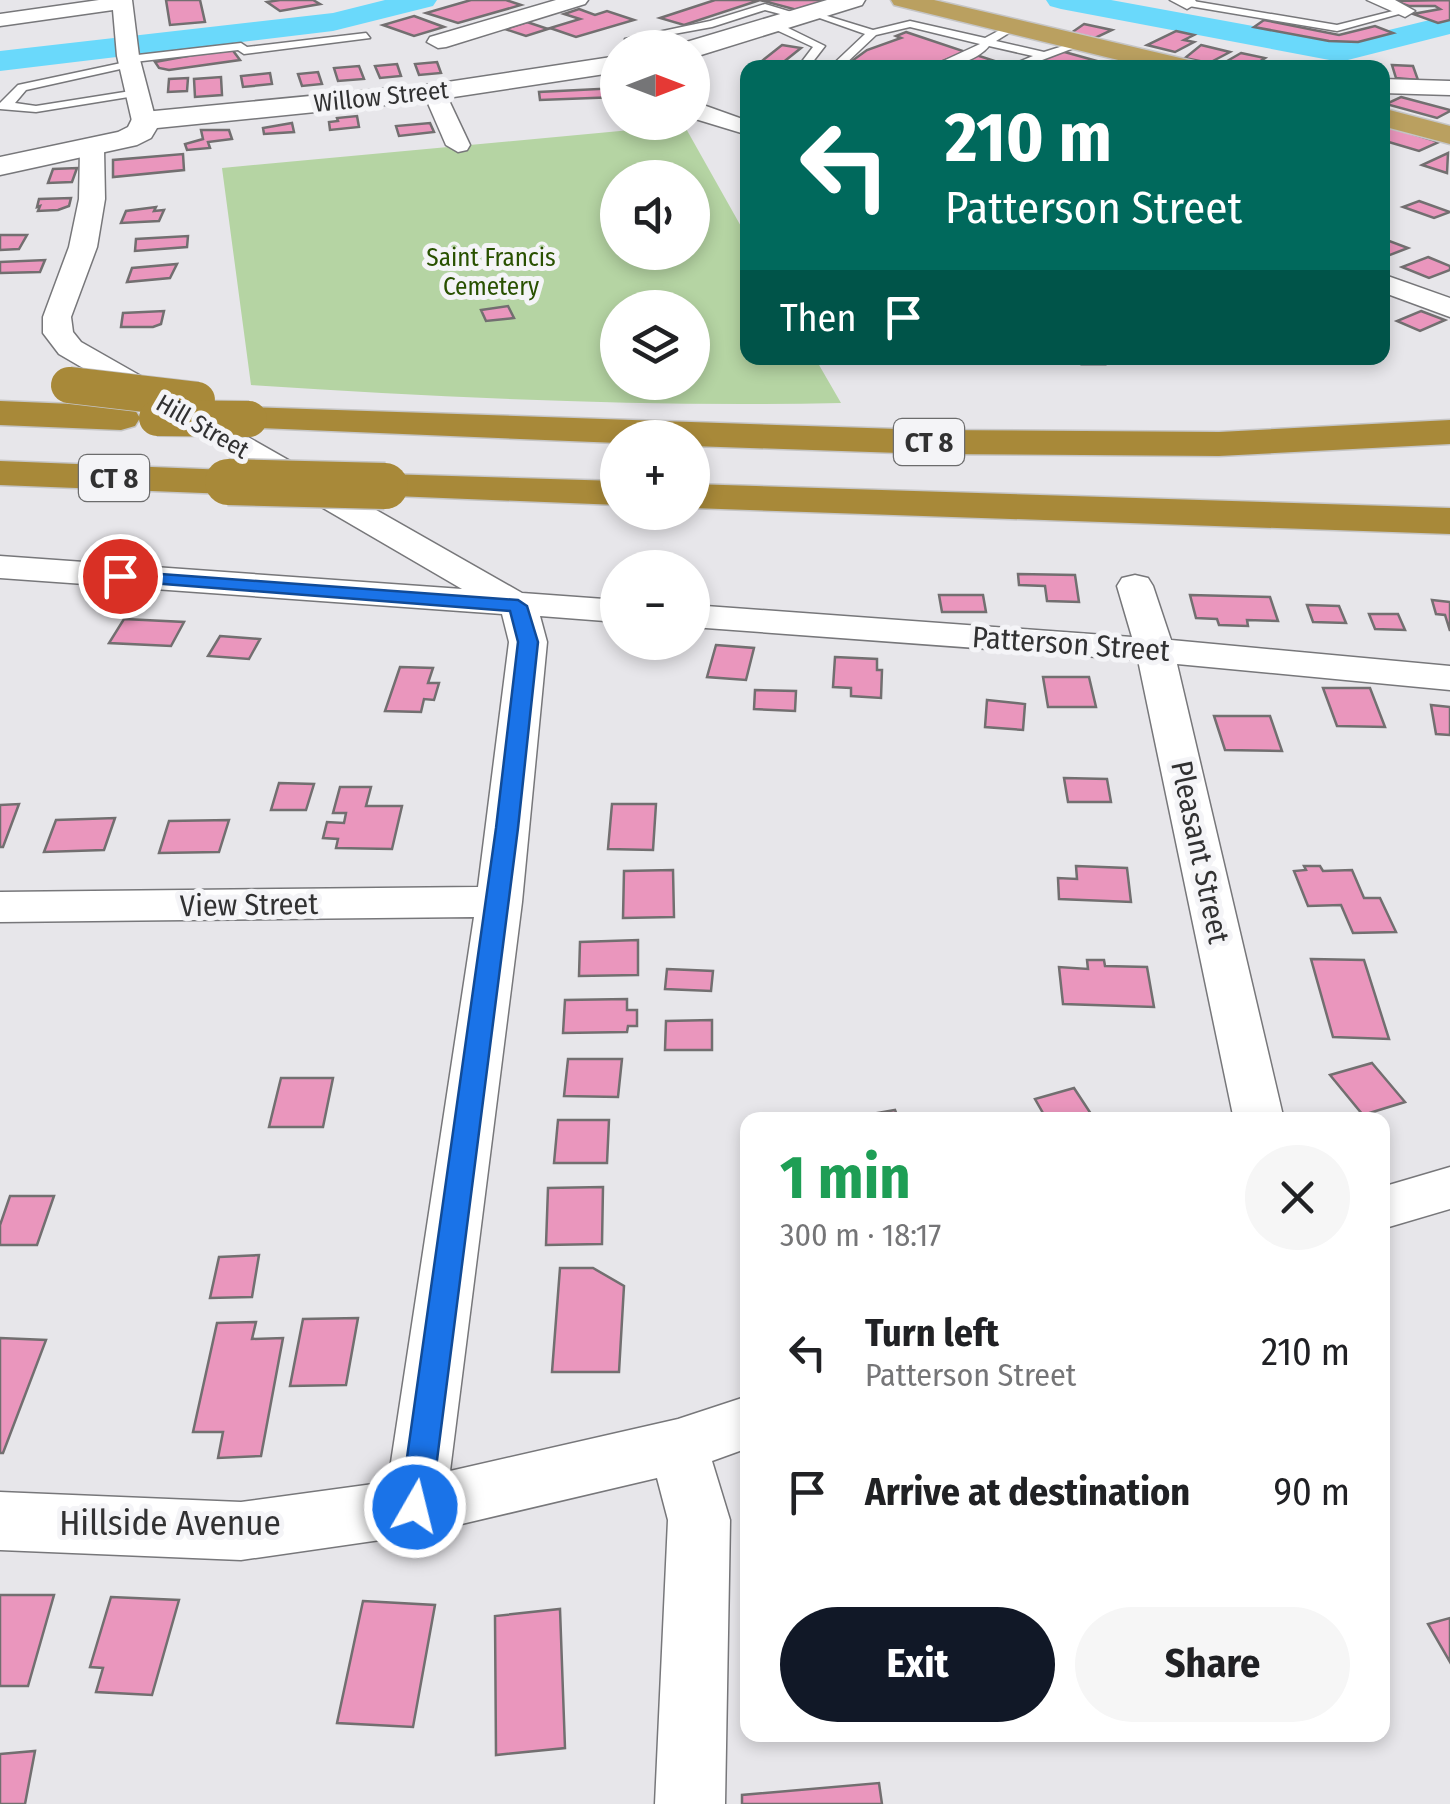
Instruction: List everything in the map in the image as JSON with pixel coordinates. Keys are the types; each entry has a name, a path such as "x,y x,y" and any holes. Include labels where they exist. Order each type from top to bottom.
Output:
{"highway":[{"path":"903,0 1155,60"},
{"path":"1390,119 1450,135"},
{"path":"0,380 408,423"},
{"path":"928,442 1350,415 1450,402"},
{"name":"CT 8","path":"0,413 928,442 1219,444 1450,432"},
{"name":"CT 8","path":"0,474 600,492"},
{"name":"CT 8","path":"710,497 1158,514 1450,498"},
{"path":"1158,514 1450,521"}],"main road":[{"path":"710,44 853,0"},
{"name":"Willow Street","path":"141,107 434,92 600,57"},
{"path":"0,166 127,140 141,132 141,107"}],"street":[{"path":"438,42 578,0"},
{"path":"1378,0 1404,12"},
{"path":"0,20 122,2 128,55 141,107"},
{"path":"1390,86 1450,88"},
{"path":"434,92 458,145"},
{"path":"710,118 740,126"},
{"name":"Hill Street","path":"92,149 92,200 83,247 57,317 58,332 70,348 518,606"},
{"path":"1390,285 1450,308"},
{"path":"0,568 600,610"},
{"name":"Pleasant Street","path":"1136,586 1155,650 1257,1112"},
{"path":"415,1507 498,902 528,642 518,606"},
{"name":"Patterson Street","path":"710,617 1155,650 1450,678"},
{"name":"View Street","path":"0,908 498,902"},
{"path":"1390,1206 1450,1188"},
{"name":"Hillside Avenue","path":"0,1521 240,1530 415,1507 678,1446 740,1425"},
{"path":"678,1446 700,1520 690,1804"}],"lane":[{"path":"1184,2 1337,28 1404,12"},
{"path":"693,30 765,7 872,33"},
{"path":"840,60 872,33 910,24 1041,55"},
{"path":"776,26 820,46 809,60"},
{"path":"955,60 979,51 1013,26"},
{"path":"3,106 22,87 128,55 241,46 244,51 366,36"},
{"path":"1029,60 1082,42"},
{"path":"3,106 141,107"}],"green space":[{"name":"Saint Francis Cemetery","path":"600,133 600,140 692,140 704,160 600,160 600,270 710,270 710,171 740,225 740,365 819,365 841,403 693,404 251,385 222,168"}],"building":[{"path":"166,0 200,0 205,22 170,25"},
{"path":"313,0 320,4 280,11 267,2"},
{"path":"471,0 506,0 521,5 458,23 426,13"},
{"path":"715,0 760,0 684,25 660,18"},
{"path":"760,0 828,0 797,10"},
{"path":"1450,0 1450,20 1438,23 1413,14 1440,9 1435,6 1409,6 1394,1"},
{"path":"579,9 595,15 607,11 634,20 576,37 550,28 580,19 564,14"},
{"path":"414,16 444,27 414,36 383,25"},
{"path":"1264,20 1339,35 1375,26 1393,33 1358,42 1329,41 1254,27"},
{"path":"527,22 548,29 526,36 505,29"},
{"path":"1084,24 1112,30 1095,38 1071,33"},
{"path":"1176,31 1194,35 1184,40 1194,42 1175,52 1147,45"},
{"path":"906,32 966,52 946,60 853,60 867,50 901,38 896,36"},
{"path":"782,45 801,48 786,60 763,60"},
{"path":"1201,45 1230,52 1215,60 1185,58"},
{"path":"231,48 240,60 169,70 159,68 155,62"},
{"path":"1061,51 1093,60 1039,60"},
{"path":"1241,53 1265,58 1262,60 1229,60"},
{"path":"976,55 992,60 964,60"},
{"path":"437,62 441,73 419,75 415,64"},
{"path":"397,64 401,76 380,78 375,66"},
{"path":"1392,65 1413,66 1418,80 1396,78"},
{"path":"359,66 364,79 338,81 334,68"},
{"path":"318,72 322,84 302,86 298,74"},
{"path":"270,73 272,84 243,87 241,76"},
{"path":"221,77 222,95 195,97 194,79"},
{"path":"188,78 187,91 168,92 169,79"},
{"path":"600,89 600,98 540,100 539,92"},
{"path":"1401,97 1450,111 1437,118 1390,102"},
{"path":"357,116 359,127 330,130 329,122"},
{"path":"292,123 294,132 264,134 263,128"},
{"path":"430,123 434,132 399,136 396,126"},
{"path":"1390,127 1439,142 1419,151 1390,142"},
{"path":"201,130 229,130 232,139 208,142 210,148 187,150 185,144 203,139"},
{"path":"1448,153 1447,173 1422,165"},
{"path":"183,154 184,170 113,177 113,160"},
{"path":"77,168 72,182 48,183 53,169"},
{"path":"71,198 69,206 38,211 39,199"},
{"path":"1419,201 1450,212 1434,218 1403,207"},
{"path":"156,207 154,211 164,210 159,221 121,223 126,211"},
{"path":"0,235 27,235 19,249 0,250"},
{"path":"188,236 187,247 135,251 136,239"},
{"path":"1390,241 1408,248 1390,255"},
{"path":"1428,257 1450,266 1450,270 1429,278 1402,267"},
{"path":"45,260 40,272 0,273 0,262"},
{"path":"177,264 170,278 127,282 132,268"},
{"path":"508,306 514,318 486,321 481,310"},
{"path":"164,311 161,324 153,327 121,327 123,313"},
{"path":"1421,311 1445,320 1420,331 1397,321"},
{"path":"1018,574 1075,575 1079,602 1047,601 1045,586 1019,585"},
{"path":"939,595 983,595 986,612 942,612"},
{"path":"1190,595 1270,597 1278,621 1247,620 1248,626 1219,625 1217,619 1196,618"},
{"path":"1432,600 1450,602 1450,631 1445,615 1436,614"},
{"path":"1307,605 1339,606 1346,623 1313,622"},
{"path":"1369,614 1398,614 1405,630 1375,629"},
{"path":"124,619 184,622 171,646 109,643"},
{"path":"220,636 260,639 249,659 208,656"},
{"path":"716,645 754,648 746,680 707,677"},
{"path":"835,657 877,659 877,670 882,670 881,698 851,696 851,688 833,687"},
{"path":"400,667 433,668 428,683 439,683 434,700 424,699 421,712 385,711"},
{"path":"1043,677 1089,677 1096,707 1048,707"},
{"path":"1323,688 1370,688 1385,727 1337,726"},
{"path":"755,690 796,691 795,711 754,709"},
{"path":"987,700 1025,704 1023,730 985,727"},
{"path":"1431,705 1450,707 1450,735 1436,734"},
{"path":"1214,716 1270,716 1282,751 1225,750"},
{"path":"1064,778 1107,779 1111,802 1068,802"},
{"path":"279,783 314,784 306,810 271,810"},
{"path":"340,787 371,787 366,806 402,806 392,849 336,848 338,839 323,838 327,822 344,823 346,813 333,813"},
{"path":"19,804 3,847 0,847 0,805"},
{"path":"612,804 656,804 653,850 608,849"},
{"path":"115,818 104,850 44,852 56,820"},
{"path":"229,820 219,852 159,853 169,821"},
{"path":"1076,866 1127,868 1131,902 1059,899 1058,878 1077,879"},
{"path":"1304,866 1320,866 1323,871 1352,870 1364,898 1380,898 1396,932 1353,933 1341,905 1308,906 1294,871 1306,870"},
{"path":"673,870 674,917 623,918 624,871"},
{"path":"638,940 638,975 579,976 580,942"},
{"path":"1311,959 1364,960 1389,1039 1333,1037"},
{"path":"1087,960 1104,960 1105,966 1147,967 1154,1007 1063,1004 1059,967 1088,969"},
{"path":"667,969 713,971 711,991 665,989"},
{"path":"627,999 627,1010 637,1010 637,1026 628,1026 627,1032 563,1033 565,1000"},
{"path":"712,1020 712,1050 665,1050 666,1021"},
{"path":"568,1059 622,1059 618,1097 564,1096"},
{"path":"1372,1063 1405,1102 1361,1112 1330,1075"},
{"path":"281,1078 333,1078 323,1127 269,1127"},
{"path":"1074,1088 1090,1112 1042,1112 1035,1099"},
{"path":"558,1120 609,1120 607,1163 554,1163"},
{"path":"603,1187 602,1244 546,1245 548,1188"},
{"path":"10,1196 54,1196 37,1245 0,1245 0,1225"},
{"path":"259,1255 252,1297 210,1298 219,1257"},
{"path":"560,1268 593,1268 624,1286 619,1372 552,1372"},
{"path":"358,1318 346,1385 290,1386 303,1319"},
{"path":"256,1322 252,1339 283,1338 261,1456 218,1458 223,1432 193,1432 217,1323"},
{"path":"0,1338 46,1340 3,1453 0,1453"},
{"path":"0,1595 54,1595 28,1686 0,1686"},
{"path":"111,1597 179,1600 152,1695 96,1692 103,1668 90,1667"},
{"path":"363,1601 435,1605 413,1727 337,1723"},
{"path":"560,1609 565,1748 496,1755 495,1616"},
{"path":"1450,1618 1450,1662 1428,1624"},
{"path":"35,1751 25,1804 0,1804 0,1754"},
{"path":"879,1783 882,1804 742,1804 742,1795"}],"waterway":[{"path":"0,61 333,22 422,0"},
{"path":"1061,0 1340,52 1450,24"}],"route":[{"path":"120,576 518,606 528,642 507,828 415,1507"}]}
